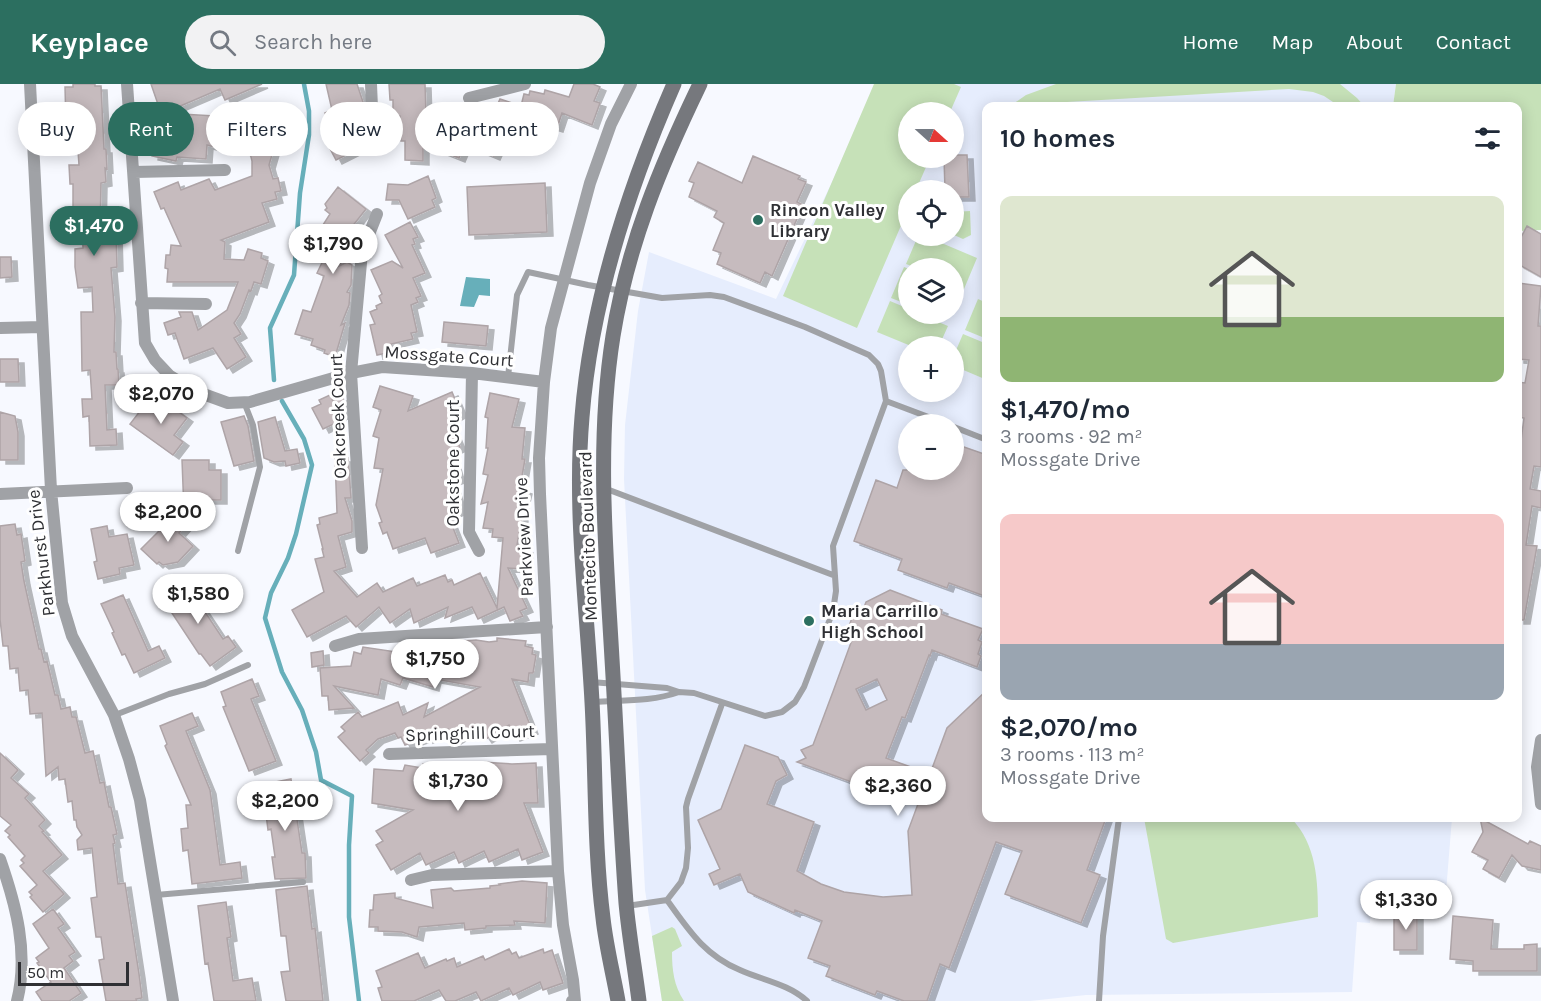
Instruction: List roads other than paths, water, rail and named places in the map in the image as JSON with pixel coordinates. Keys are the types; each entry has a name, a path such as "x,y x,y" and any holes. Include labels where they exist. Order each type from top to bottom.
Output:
{"main road":[{"name":"Montecito Boulevard","path":"618,1001 603,918 580,485 582,417 594,327 625,211 649,142 674,84"},
{"name":"Montecito Boulevard","path":"639,1001 627,906 603,488 604,419 613,337 622,291 643,214 668,152 700,84"}],"street":[{"name":"Parkhurst Drive","path":"30,84 51,490 62,603 72,636 114,715 129,759 140,800 172,1001"},
{"name":"Mossgate Court","path":"127,84 145,343 155,360 170,376 195,391 228,403 268,397 351,373 382,367 472,373 544,382"},
{"path":"371,84 372,102"},
{"path":"469,98 525,84"},
{"name":"Parkview Drive","path":"574,1001 558,871 539,458 544,382 551,328 562,279 590,183 612,124 631,84"},
{"path":"134,172 225,170"},
{"name":"Oakcreek Court","path":"362,548 351,373 362,252 377,214"},
{"path":"141,303 206,304"},
{"path":"0,328 42,327"},
{"name":"Oakstone Court","path":"472,373 469,532 479,550"},
{"path":"0,494 127,488"},
{"path":"335,646 359,639 547,627"},
{"path":"1541,740 1537,767 1541,804"},
{"name":"Springhill Court","path":"390,753 552,749"},
{"path":"0,859 14,899 22,948 17,1001"},
{"path":"411,880 432,875 558,871"}],"lane":[{"path":"508,377 517,295 528,272 662,298 718,296 826,336 869,356 878,364 882,376 886,401 833,546 836,599 833,611 804,687 795,702 782,712 765,716 722,704 694,693 667,688 591,682"},
{"path":"886,401 920,414"},
{"path":"238,552 260,467 253,425 244,402"},
{"path":"964,431 982,438"},
{"path":"603,488 833,575"},
{"path":"114,715 169,694 205,684 248,665"},
{"path":"592,703 631,702 679,692"},
{"path":"627,906 667,900 681,882 686,868 688,848 687,799 722,704"},
{"path":"1099,1001 1103,936 1118,822"},
{"path":"155,895 303,882"},
{"path":"667,900 689,932 720,960 738,970 792,990 807,1001"}],"water":[{"path":"466,277 490,279 490,296 479,295 474,307 460,306"}],"waterway":[{"path":"274,380 270,328 294,275 300,193 309,135 309,111 304,84"},
{"path":"282,401 304,439 312,465 296,534 288,558 271,593 265,618 282,672 302,710 316,752 321,780 352,796 349,917 359,1001"}],"place":[{"name":"Rincon Valley Library","path":"758,220"},
{"name":"Maria Carrillo High School","path":"809,621"}]}
